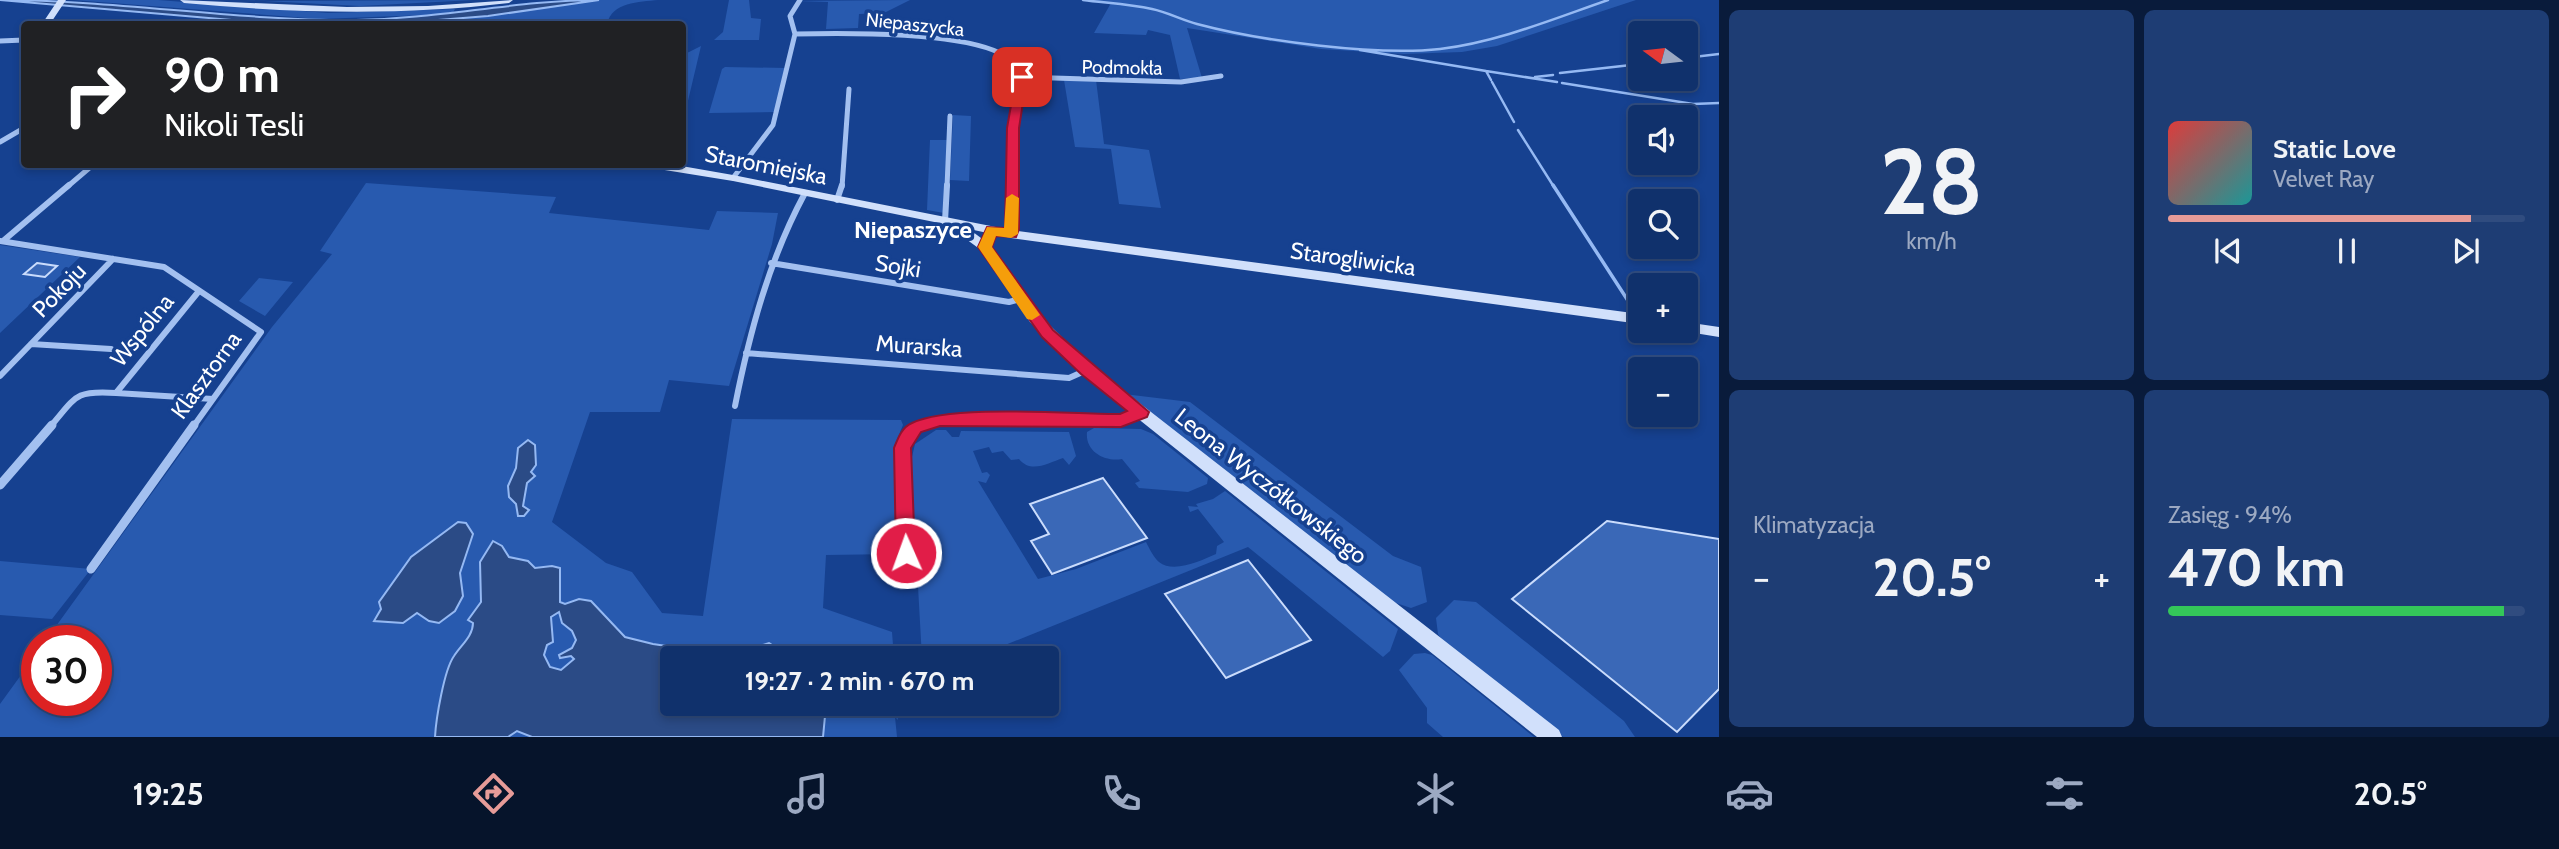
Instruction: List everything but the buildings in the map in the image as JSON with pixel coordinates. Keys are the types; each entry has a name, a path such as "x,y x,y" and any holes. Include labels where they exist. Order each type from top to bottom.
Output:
{"street":[{"path":"48,21 62,0"},
{"path":"184,0 310,10 375,11 509,0"},
{"path":"733,178 773,125 795,34 789,19 791,10 800,0"},
{"name":"Niepaszycka","path":"795,34 879,33 988,48 1012,58 1022,77"},
{"path":"0,41 21,40"},
{"name":"Podmokła","path":"1022,77 1181,82 1221,76"},
{"path":"1011,234 1013,128 1022,77"},
{"name":"Staromiejska","path":"838,200 842,191 849,89"},
{"path":"945,221 950,116"},
{"path":"0,142 21,130"},
{"path":"2,241 89,168"},
{"name":"Staromiejska","path":"671,168 1011,234 1062,241"},
{"path":"735,406 746,353 771,263 786,226 805,193"},
{"name":"Leona Wyczółkowskiego","path":"945,221 983,245 1047,333 1087,370 1552,737"},
{"path":"983,245 990,230"},
{"name":"Klasztorna","path":"2,241 164,267 261,332 91,569"},
{"name":"Starogliwicka","path":"1062,241 1628,317"},
{"name":"Pokoju","path":"0,376 113,259"},
{"name":"Sojki","path":"771,263 1009,302 1020,299"},
{"name":"Wspólna","path":"116,393 199,291"},
{"path":"1698,329 1719,332"},
{"path":"31,344 110,349"},
{"name":"Murarska","path":"746,353 1069,377 1087,370"},
{"name":"Wspólna","path":"0,485 78,395 89,391 213,399"},
{"path":"906,553 902,448 915,428 940,420 1121,421 1141,412"}],"shaded area":[{"path":"0,0 356,20 599,0 488,16 426,21 243,21"},
{"path":"73,0 158,0 328,13 455,9 452,14 320,19"},
{"path":"243,0 269,1 474,0 360,6"},
{"path":"599,0 658,0 627,4 614,11 608,21 426,21 488,16"},
{"path":"729,0 749,0 751,18 761,19 759,40 714,40 723,32"},
{"path":"910,0 884,13 859,14 858,28 826,29 828,2 796,1"},
{"path":"1081,0 1636,0 1497,46 1462,52 1404,54 1321,49 1187,28 1202,78 1180,79 1170,35 1148,30 1146,35 1094,33 1111,3"},
{"path":"701,46 686,105 686,56 687,53"},
{"path":"785,68 776,112 709,113 722,69"},
{"path":"1064,80 1096,80 1104,144 1149,150 1161,208 1119,204 1111,149 1075,147"},
{"path":"953,115 971,116 969,181 950,180"},
{"path":"930,140 948,140 944,213 927,210"},
{"path":"366,183 556,197 549,213 709,230 717,211 778,213 772,244 729,386 669,380 660,412 590,412 552,522 606,563 632,572 662,613 703,616 732,419 901,420 903,425 894,446 896,554 826,555 823,608 892,632 893,646 660,646 660,716 898,716 898,720 895,717 897,737 0,737 0,704 21,675 21,716 112,716 112,625 57,625 272,327 332,254 320,251"},
{"path":"0,245 80,257 0,333"},
{"path":"259,278 293,282 265,316 239,301"},
{"path":"1124,394 1190,402 1393,556 1421,567 1427,602 1411,608 1390,601"},
{"path":"1094,428 1141,429 1153,434 1208,478 1207,484 1188,492 1139,488 1135,483 1140,481 1122,459 1103,457 1089,445 1087,432"},
{"path":"936,430 946,430 952,437 959,437 961,431 1069,432 1076,456 1069,465 1063,458 1034,467 1019,459 1011,460 1003,451 992,453 989,447 973,451 982,473 987,472 990,475 986,483 978,481 1038,579 1076,569 1146,542 1159,562 1172,567 1188,565 1216,554 1217,546 1224,542 1198,509 1190,512 1188,506 1198,507 1196,504 1213,499 1225,491 1398,629 1390,651 1383,657 1248,547 1003,646 921,646 911,461 915,444"},
{"path":"528,440 535,445 536,465 531,472 535,476 527,483 523,506 529,510 524,516 518,516 516,504 509,497 508,486 516,468 518,448"},
{"path":"458,522 466,523 473,534 460,573 463,596 455,611 439,623 429,621 417,613 403,623 374,621 381,609 379,602 411,557"},
{"path":"493,541 502,546 509,557 528,561 535,568 560,568 560,602 565,604 579,599 591,601 625,637 667,646 660,646 660,716 825,716 823,737 532,737 517,731 508,737 435,737 450,663 471,632 473,623 468,620 481,602 480,562","holes":["559,612 562,623 572,631 576,640 572,648 559,655 560,658 571,656 574,659 561,670 550,667 544,655 547,645 553,642 551,617"]},
{"path":"0,561 91,569 52,619 0,615"},
{"path":"1454,600 1476,602 1624,721 1635,737 1563,737 1443,642 1438,634 1436,618"},
{"path":"1414,654 1432,655 1534,737 1443,737 1427,723 1427,708 1399,670"}],"waterway":[{"path":"1083,0 1152,9 1197,24 1285,41 1351,49 1414,51 1483,41 1608,0"},
{"path":"1360,50 1486,71"},
{"path":"1698,56 1719,54"},
{"path":"1560,73 1628,65"},
{"path":"1486,71 1557,82"},
{"path":"1486,71 1491,80"},
{"path":"1535,77 1553,75"},
{"path":"1492,82 1514,122"},
{"path":"1562,83 1693,104 1719,103"},
{"path":"1518,130 1554,187"},
{"path":"1553,185 1628,301"}],"slow traffic":[{"path":"1012,198 1011,234 992,230 985,247 1032,315"}],"district":[{"name":"Niepaszyce","path":"913,230"}],"route":[{"path":"906,553 902,448 915,428 940,420 1121,421 1141,412 1087,370 1047,333 985,247 992,230 1011,234 1013,128 1022,77"}]}
